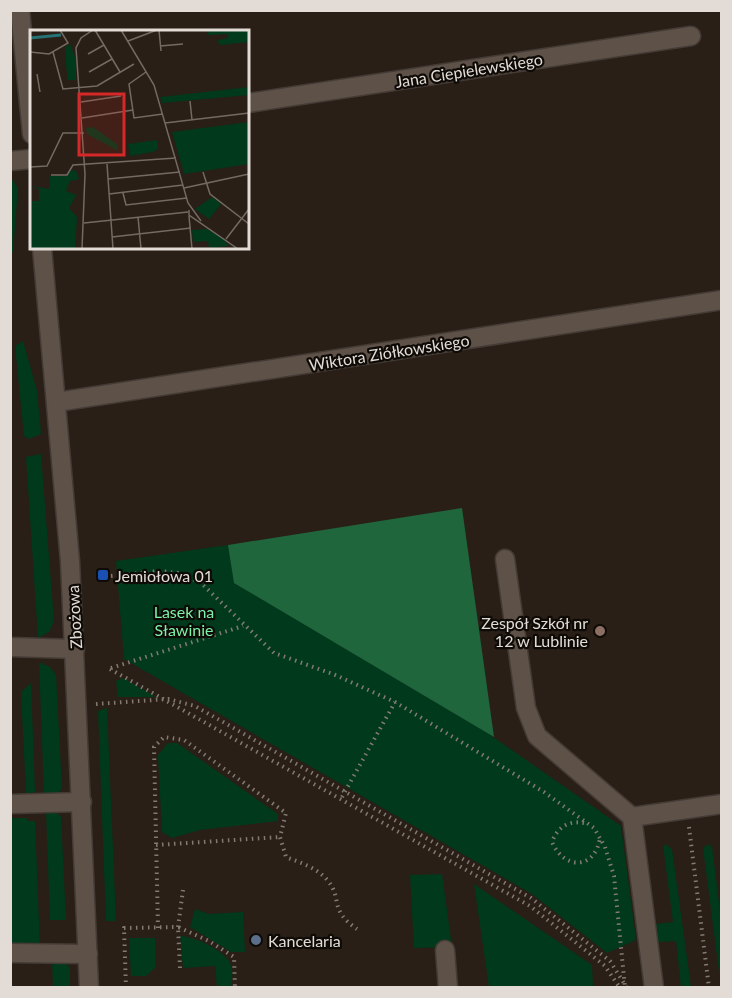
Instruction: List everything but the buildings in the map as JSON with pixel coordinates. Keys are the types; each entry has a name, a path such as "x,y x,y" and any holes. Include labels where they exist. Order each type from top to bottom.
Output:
{"street":[{"path":"20,10 30,113"},
{"name":"Jana Ciepielewskiego","path":"249,103 691,36"},
{"path":"10,161 30,159"},
{"name":"Zbożowa","path":"42,249 57,402 75,649 89,987"},
{"name":"Wiktora Ziółkowskiego","path":"57,402 722,300"},
{"path":"505,559 526,708 537,736 632,817 654,987"},
{"path":"10,647 75,649"},
{"path":"10,804 82,802"},
{"path":"632,817 722,804"},
{"path":"445,950 448,987"},
{"path":"10,953 88,954"}],"path":[{"path":"111,576 159,571 178,573 200,582 243,626 274,653 333,674 395,702 544,792 587,823 606,847 614,876 624,986"},
{"path":"243,626 110,669 342,797 530,906 605,966 624,986"},
{"path":"78,705 168,699 195,706 531,898 610,961 624,986"},
{"path":"342,797 395,702"},
{"path":"158,928 154,747 164,737 184,740 286,813 280,837 286,857 315,869 330,882 338,912 357,929"},
{"path":"687,809 709,987"},
{"path":"587,823 576,821 565,824 555,832 552,842 557,853 570,862 583,862 592,858 598,849 600,838"},
{"path":"156,845 280,837"},
{"path":"180,968 178,927 183,890"},
{"path":"126,987 124,928 178,927 209,941 234,957 235,987"}],"green space":[{"path":"10,176 18,188 13,252 11,252"},
{"path":"23,341 37,391 41,434 29,439 24,436 15,346"},
{"path":"41,454 54,621 49,632 38,638 26,457"},
{"path":"462,508 494,737 234,583 228,545"},
{"name":"Lasek na Sławinie","path":"228,545 235,583 486,732 621,826 636,940 607,953 532,894 124,659 116,561"},
{"path":"39,662 50,667 56,675 62,789 56,795 44,795"},
{"path":"123,678 156,697 118,697 116,681"},
{"path":"31,683 35,792 26,794 21,692"},
{"path":"107,708 116,921 106,921 98,711"},
{"path":"168,743 177,743 278,814 278,821 200,830 172,838 162,832 158,755"},
{"path":"46,811 56,811 61,817 66,920 50,920"},
{"path":"11,818 27,818 27,821 35,821 40,948 11,947"},
{"path":"709,844 712,847 721,919 721,987 703,848"},
{"path":"663,845 672,849 691,987 681,987 676,941 658,942 655,924 673,922"},
{"path":"442,874 452,947 414,948 410,875"},
{"path":"474,884 592,965 593,987 489,987"},
{"path":"195,909 209,914 243,912 245,952 231,952 190,927"},
{"path":"180,936 193,938 208,945 227,958 232,969 231,987 217,987 215,966 183,968"},
{"path":"129,938 155,938 155,968 146,976 131,976"},
{"path":"52,961 64,961 70,968 70,987 53,987"}],"place":[{"name":"Jemiołowa 01","path":"103,575"},
{"name":"Zespół Szkół nr 12 w Lublinie","path":"600,631"},
{"name":"Kancelaria","path":"256,940"}]}
